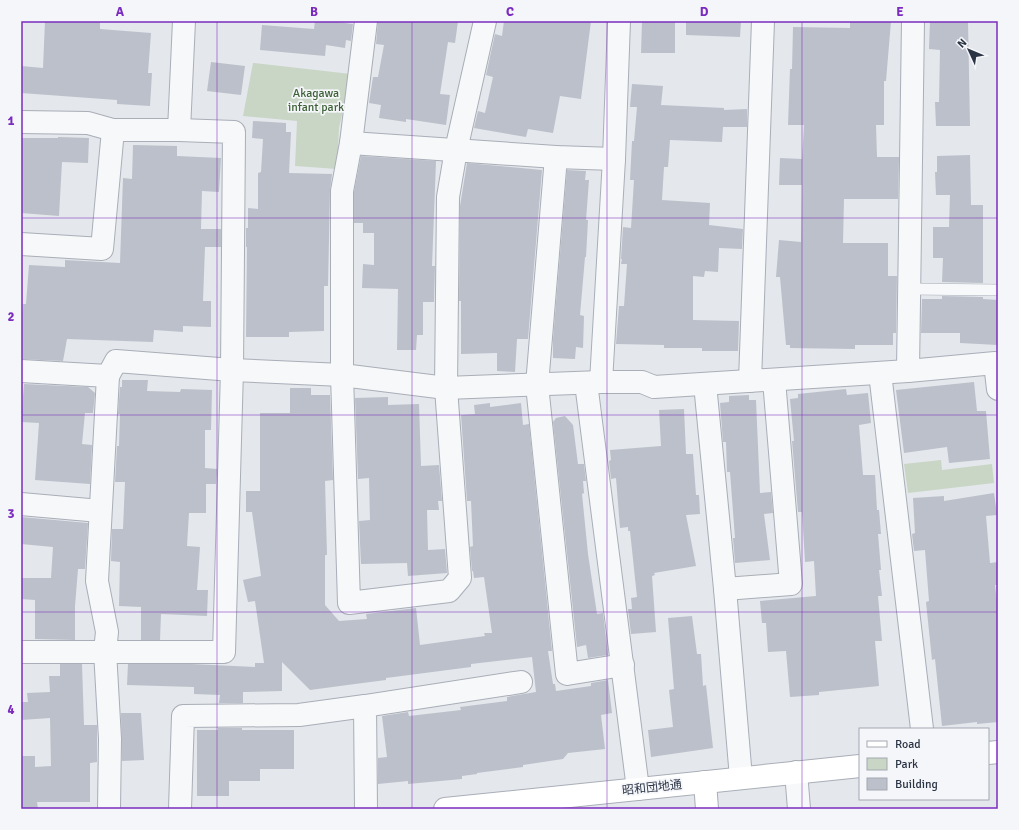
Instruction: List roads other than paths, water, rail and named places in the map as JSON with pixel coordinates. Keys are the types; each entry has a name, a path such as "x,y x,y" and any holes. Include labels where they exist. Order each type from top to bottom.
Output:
{"street":[{"path":"179,130 184,21"},
{"path":"366,21 351,143 342,192 342,375 349,603 449,590 460,578 446,388 448,197 456,150 485,21"},
{"path":"619,21 614,159 594,382 623,665 638,789"},
{"path":"750,381 763,21"},
{"path":"908,371 913,21"},
{"path":"21,122 88,123 113,130 234,132 232,370 224,652 21,652"},
{"path":"21,244 102,249 113,130"},
{"path":"351,143 556,157 614,159"},
{"path":"556,157 537,385 567,674 623,665"},
{"path":"108,809 110,739 105,651 107,632 97,581 108,376 116,361 232,370 342,375 446,388 594,382 642,382 654,387 880,373 995,363 998,390"},
{"path":"21,371 108,376"},
{"path":"880,373 922,728"},
{"path":"724,589 791,584 774,380"},
{"path":"705,384 741,778"},
{"path":"21,504 100,511"},
{"path":"180,809 183,716 299,715 521,682"},
{"path":"364,706 366,809"},
{"name":"昭和団地通","path":"445,809 548,804 638,789 859,766"},
{"path":"796,772 799,809"},
{"path":"705,782 707,809"}],"lane":[{"path":"910,289 998,290"}],"park label":[{"name":"Akagawa infant park","path":"316,100"}]}
